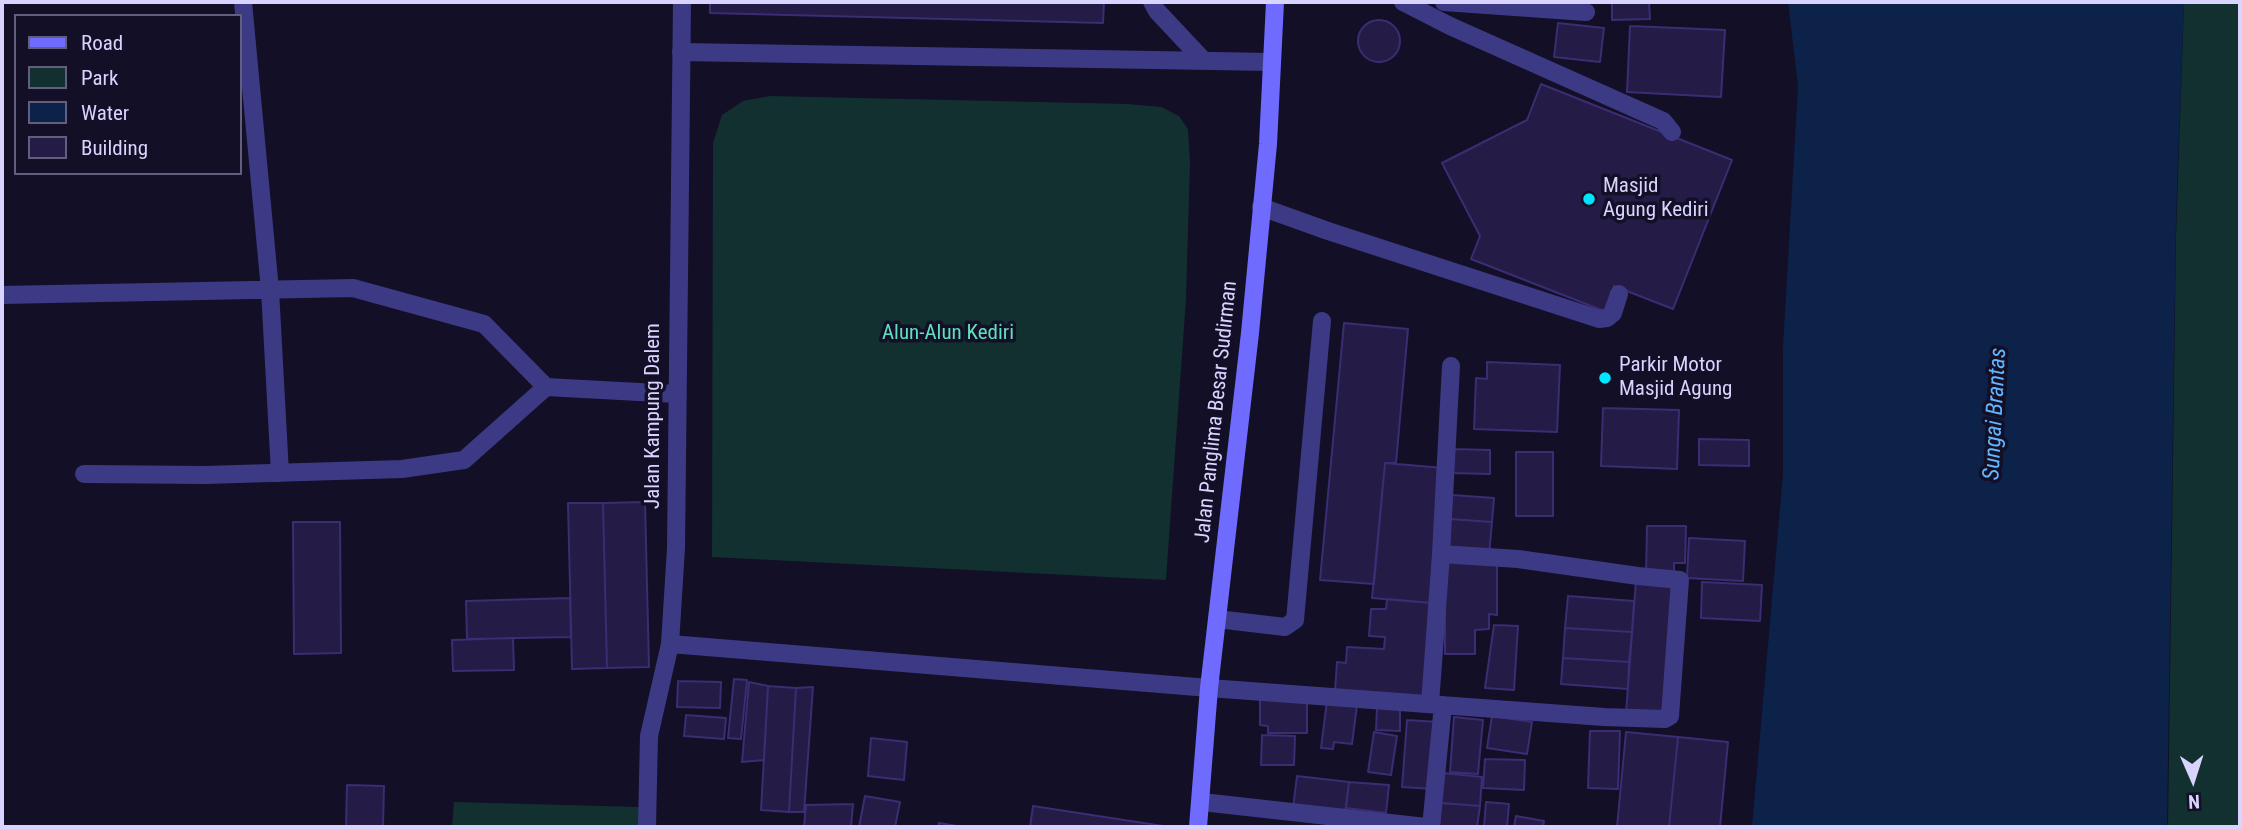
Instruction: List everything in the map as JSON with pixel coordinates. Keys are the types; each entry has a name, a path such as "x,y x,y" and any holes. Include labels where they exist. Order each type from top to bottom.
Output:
{"main road":[{"name":"Jalan Panglima Besar Sudirman","path":"1198,827 1209,688 1249,345 1268,144 1275,2"}],"street":[{"path":"243,2 247,122 270,290 280,473"},
{"name":"Jalan Kampung Dalem","path":"647,827 649,736 670,644 676,548 682,2"},
{"path":"1152,2 1157,11 1203,60"},
{"path":"1403,2 1450,26 1663,121 1672,132"},
{"path":"1444,2 1586,12"},
{"path":"681,52 1271,62"},
{"path":"1261,207 1328,232 1599,318 1607,318 1613,313 1619,295"},
{"path":"2,295 353,288 484,324 546,387 676,394"},
{"path":"1217,619 1285,627 1295,620 1322,321"},
{"path":"1431,827 1451,366"},
{"path":"84,474 402,469 464,460 546,387"},
{"path":"670,644 1604,717 1667,719 1670,716 1680,583 1677,578 1637,576 1518,559 1441,554"},
{"path":"1202,802 1426,827"}],"green space":[{"path":"2184,2 2240,2 2240,827 2168,827 2176,236"},
{"name":"Alun-Alun Kediri","path":"770,96 1128,104 1161,107 1179,116 1188,129 1190,162 1186,299 1166,580 712,557 713,143 722,115 743,101"},
{"path":"454,802 640,807 640,827 452,827"}],"water":[{"name":"Sungai Brantas","path":"1788,2 2184,2 2176,217 2167,827 1752,827 1783,474 1783,347 1798,86"}],"building":[{"path":"710,2 1104,2 1103,23 710,13"},
{"path":"1612,2 1649,2 1650,19 1612,20"},
{"path":"1379,20 1394,26 1400,41 1394,56 1379,62 1364,56 1358,41 1364,26"},
{"path":"1558,23 1604,28 1600,62 1554,57"},
{"path":"1630,26 1725,30 1721,97 1627,92"},
{"name":"Masjid Agung Kediri","path":"1541,84 1732,160 1673,309 1614,286 1604,311 1471,259 1480,236 1442,163 1527,120"},
{"path":"1344,323 1408,329 1396,463 1385,463 1374,584 1320,580"},
{"path":"1487,362 1560,365 1557,432 1474,429 1476,378 1487,379"},
{"path":"1603,408 1679,410 1677,469 1601,466"},
{"path":"1699,439 1749,440 1749,466 1699,465"},
{"path":"1453,449 1490,450 1490,474 1452,473"},
{"path":"1516,452 1553,452 1553,516 1516,516"},
{"path":"1385,463 1444,468 1431,603 1372,598"},
{"path":"1452,495 1494,498 1492,522 1450,519"},
{"path":"645,502 649,667 607,668 603,503"},
{"path":"568,503 603,503 607,668 572,669"},
{"path":"1450,519 1492,522 1489,555 1447,552"},
{"path":"293,522 340,522 341,653 294,654"},
{"path":"1647,526 1686,526 1685,563 1674,563 1674,576 1646,575"},
{"path":"1689,538 1745,541 1743,581 1687,578"},
{"path":"1445,559 1497,559 1497,615 1489,614 1489,629 1475,630 1475,654 1445,654"},
{"path":"1636,581 1675,583 1664,716 1626,713"},
{"path":"1702,582 1762,585 1760,621 1701,618"},
{"path":"1568,596 1634,601 1632,632 1565,628"},
{"path":"570,598 571,637 467,639 466,601"},
{"path":"1387,599 1431,603 1426,697 1335,691 1337,662 1346,663 1347,647 1384,649 1385,637 1369,636 1371,609 1386,609"},
{"path":"1494,625 1518,626 1514,690 1485,688"},
{"path":"1565,628 1632,632 1629,662 1563,658"},
{"path":"513,638 514,670 453,671 452,640"},
{"path":"1563,658 1629,662 1628,689 1561,684"},
{"path":"734,679 747,680 741,739 728,738"},
{"path":"678,681 721,682 720,708 677,707"},
{"path":"749,682 768,686 764,760 742,762"},
{"path":"768,686 796,688 789,812 761,810"},
{"path":"813,687 804,812 789,812 796,688"},
{"path":"1260,696 1307,696 1307,733 1268,733 1268,726 1260,725"},
{"path":"1327,701 1357,705 1352,744 1334,742 1333,749 1321,748"},
{"path":"1377,707 1400,708 1400,731 1376,730"},
{"path":"686,715 726,718 724,739 684,736"},
{"path":"1492,716 1532,722 1527,754 1487,748"},
{"path":"1454,717 1483,720 1478,774 1450,772"},
{"path":"1407,720 1438,722 1433,789 1402,787"},
{"path":"1590,731 1620,731 1618,789 1588,788"},
{"path":"1374,732 1397,736 1391,775 1368,772"},
{"path":"1626,732 1678,737 1669,827 1617,827"},
{"path":"1262,735 1295,736 1294,765 1261,765"},
{"path":"1678,737 1728,742 1720,827 1669,827"},
{"path":"871,738 907,742 904,780 868,776"},
{"path":"1485,759 1525,760 1524,790 1483,788"},
{"path":"1443,773 1482,777 1480,806 1441,803"},
{"path":"1297,776 1349,782 1345,814 1293,808"},
{"path":"1349,782 1389,785 1386,813 1346,808"},
{"path":"347,785 384,786 383,827 346,827"},
{"path":"865,796 900,802 895,827 859,827"},
{"path":"1486,802 1509,804 1507,827 1484,827"},
{"path":"1441,803 1480,806 1477,827 1439,827"},
{"path":"853,804 851,827 804,827 806,805"},
{"path":"1033,806 1163,826 1030,827"},
{"path":"1516,816 1544,821 1543,827 1514,827"},
{"path":"939,823 963,827 938,827"}],"place":[{"name":"Masjid Agung Kediri","path":"1589,199"},
{"name":"Parkir Motor Masjid Agung","path":"1605,378"}]}
